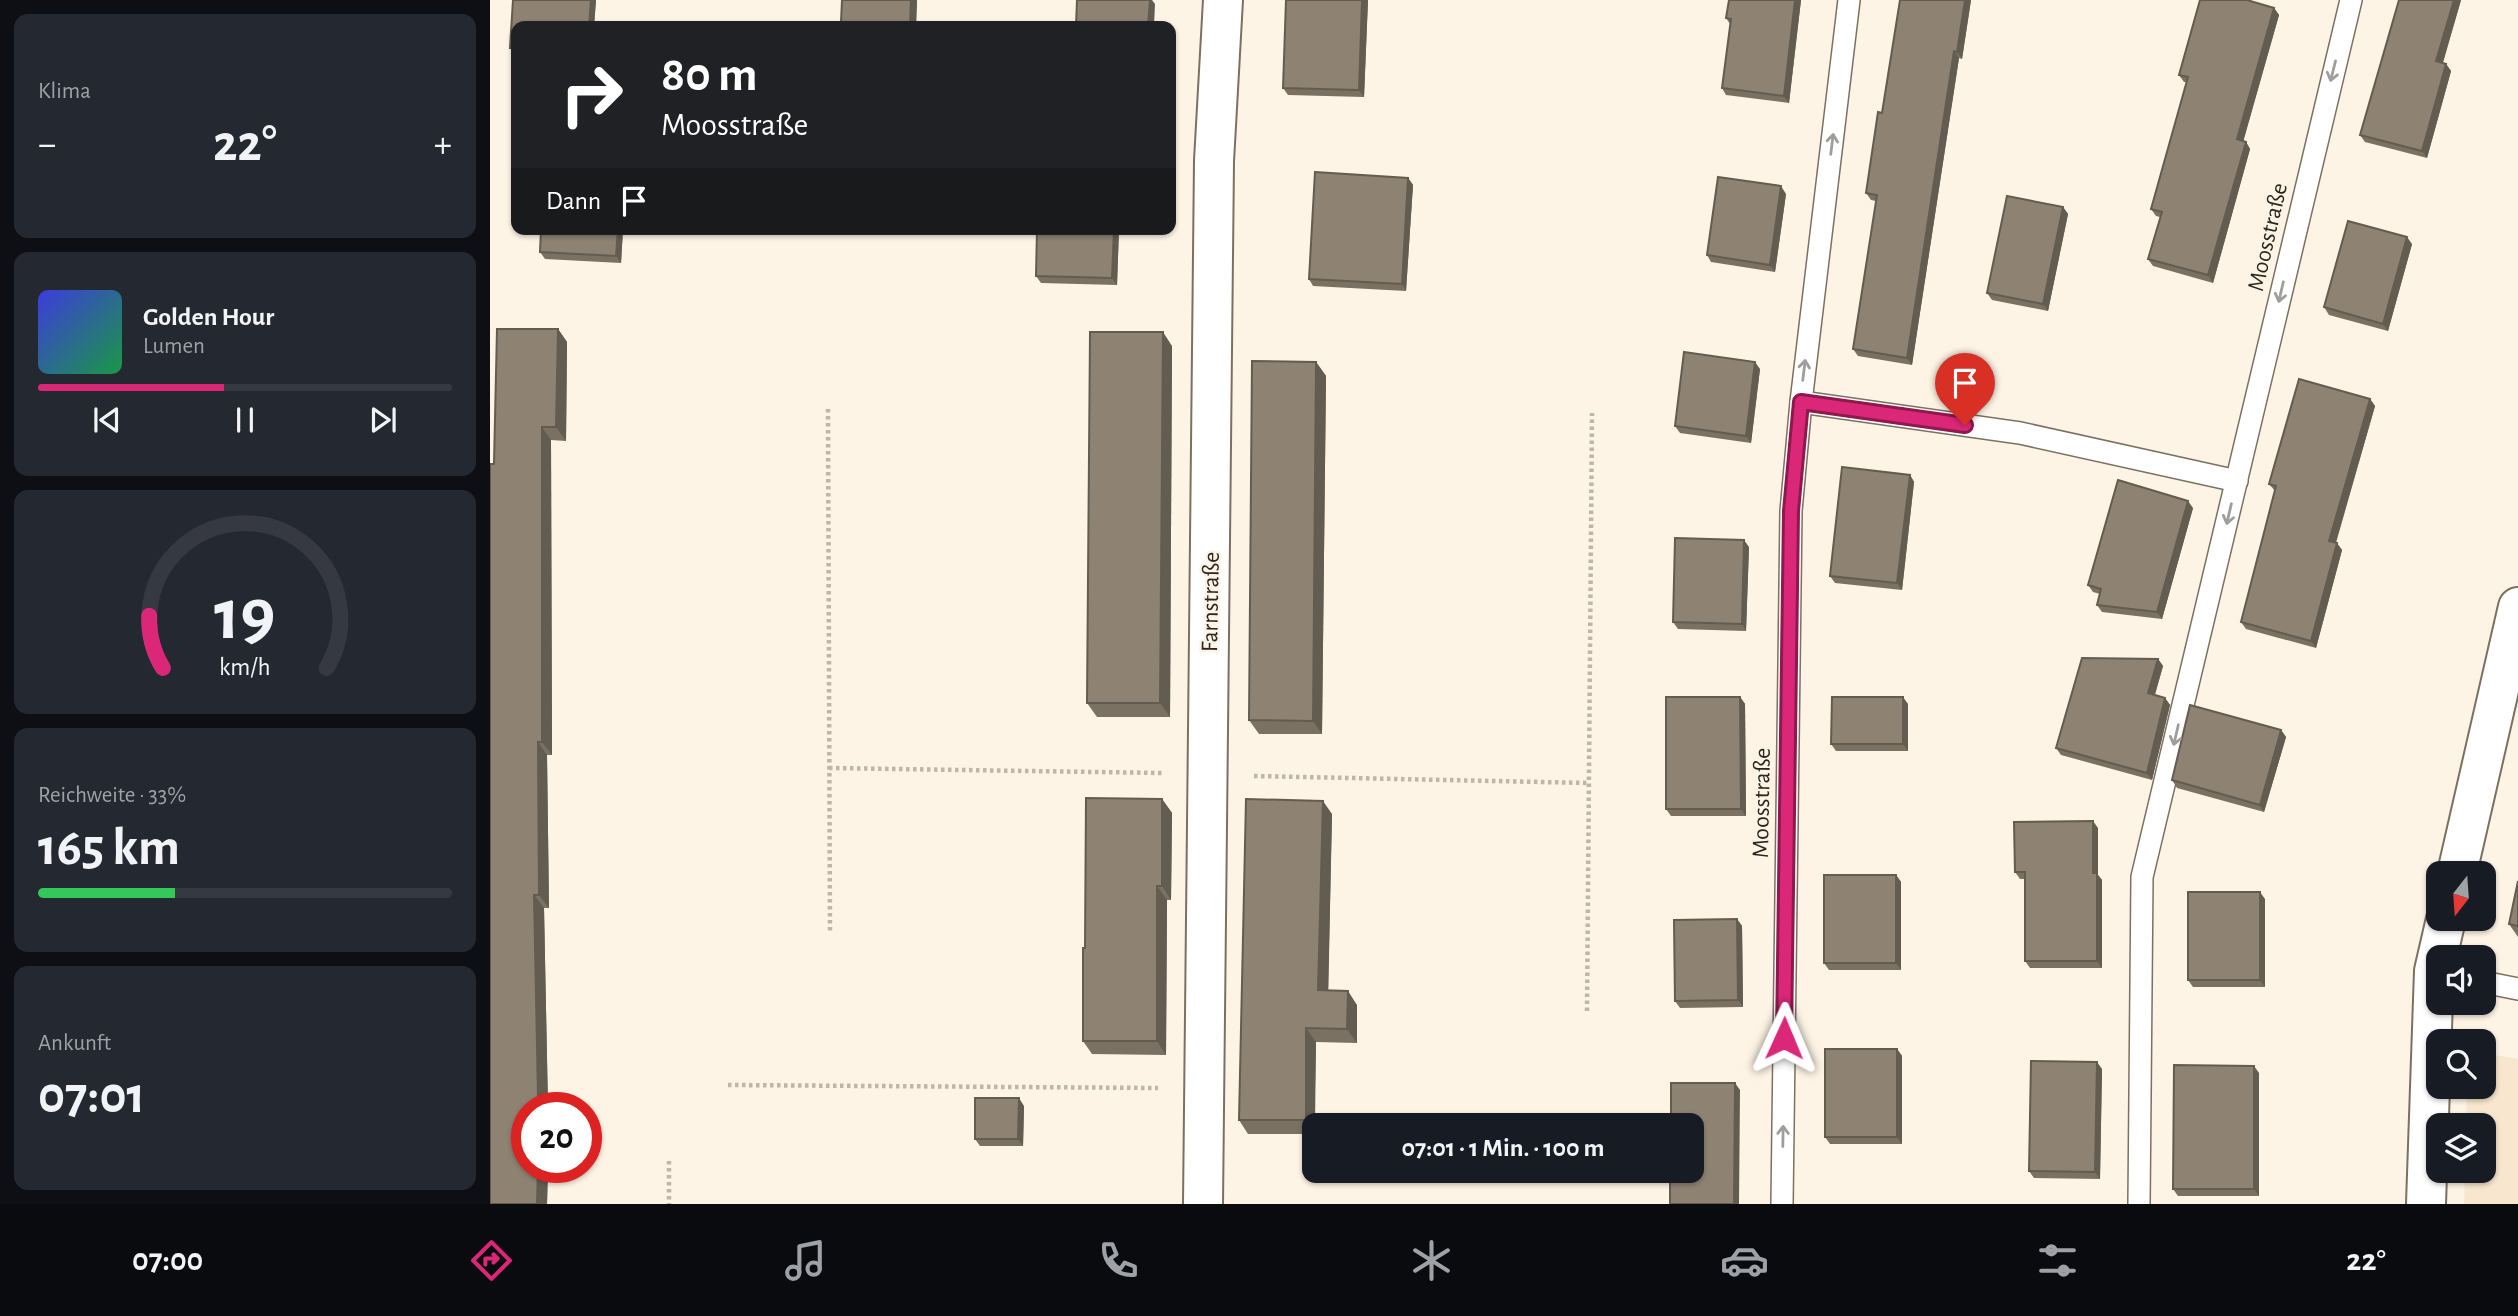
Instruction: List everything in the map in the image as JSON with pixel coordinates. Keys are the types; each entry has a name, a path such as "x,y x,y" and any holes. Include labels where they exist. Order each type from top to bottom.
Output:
{"street":[{"name":"Farnstraße","path":"1203,1204 1214,161 1223,0"},
{"path":"2460,861 2513,653 2518,607"},
{"path":"2426,1204 2434,1015"}],"lane":[{"name":"Moosstraße","path":"1782,1204 1791,511 1801,402 1849,0"},
{"name":"Moosstraße","path":"2140,1204 2142,877 2237,481 2344,2"},
{"path":"1801,402 2020,433 2237,481"},
{"path":"2496,985 2518,989"}],"path":[{"path":"828,409 830,934"},
{"path":"1587,1011 1592,413"},
{"path":"829,768 1589,783"},
{"path":"729,1085 1205,1089"},
{"path":"669,1161 669,1204"}],"shaded area":[{"path":"2496,1055 2518,1059 2518,1204 2464,1204 2465,1183 2496,1183 2496,1113 2466,1113 2467,1099 2496,1099"}],"building":[{"path":"513,0 591,0 589,21 512,21"},
{"path":"842,0 911,0 910,21 841,21"},
{"path":"1077,0 1150,0 1148,21 1076,21"},
{"path":"1286,0 1362,0 1359,90 1283,88"},
{"path":"1729,0 1795,0 1784,96 1722,88 1731,19 1726,18"},
{"path":"1900,0 1965,0 1957,52 1954,51 1907,358 1853,349 1877,195 1866,193 1878,112 1882,113"},
{"path":"2200,0 2247,0 2274,8 2237,139 2246,142 2208,275 2148,259 2162,212 2151,209 2188,77 2179,75"},
{"path":"2399,0 2454,0 2436,61 2446,64 2422,151 2360,135"},
{"path":"1315,172 1408,178 1402,284 1309,279"},
{"path":"1718,177 1781,186 1770,265 1707,255"},
{"path":"2007,196 2063,207 2043,304 1987,293"},
{"path":"2348,221 2407,237 2383,324 2324,307"},
{"path":"541,235 618,235 616,256 540,252"},
{"path":"1037,235 1114,235 1112,278 1036,276"},
{"path":"497,329 558,329 556,427 542,427 542,742 538,742 539,895 534,895 538,1092 511,1092 511,1183 538,1183 537,1204 490,1204 490,464 494,464"},
{"path":"1090,332 1163,332 1160,703 1087,703"},
{"path":"1684,352 1755,362 1746,436 1675,426"},
{"path":"1252,361 1316,362 1313,721 1249,720"},
{"path":"2299,379 2370,399 2329,541 2337,543 2311,641 2241,622 2276,486 2269,484"},
{"path":"1842,467 1910,475 1897,583 1830,576"},
{"path":"2118,480 2188,501 2157,612 2097,605 2101,589 2088,585"},
{"path":"1675,538 1744,540 1742,624 1673,622"},
{"path":"2082,658 2158,659 2148,693 2165,698 2147,773 2056,748"},
{"path":"1666,697 1740,697 1741,809 1666,809"},
{"path":"1832,697 1903,697 1903,744 1831,744"},
{"path":"2190,705 2281,730 2260,805 2172,780"},
{"path":"1086,798 1162,799 1162,886 1157,886 1157,1041 1083,1041"},
{"path":"1246,799 1323,801 1318,990 1348,991 1347,1029 1306,1028 1306,1113 1302,1113 1302,1120 1239,1120"},
{"path":"2093,821 2093,873 2097,873 2097,961 2025,961 2025,872 2015,872 2014,822"},
{"path":"1824,875 1896,875 1896,963 1824,963"},
{"path":"2518,881 2518,926 2509,924"},
{"path":"2188,892 2260,892 2260,980 2188,980"},
{"path":"1737,919 1738,1000 1675,1001 1674,920"},
{"path":"1825,1049 1897,1049 1897,1137 1825,1137"},
{"path":"2031,1061 2097,1062 2095,1172 2029,1171"},
{"path":"2174,1065 2254,1066 2254,1189 2173,1189"},
{"path":"1671,1083 1735,1083 1734,1204 1670,1204 1670,1183 1704,1183 1704,1113 1671,1113"},
{"path":"975,1098 1019,1098 1018,1139 975,1139"}],"route":[{"path":"1784,1038 1791,511 1801,402 1965,425"}]}
